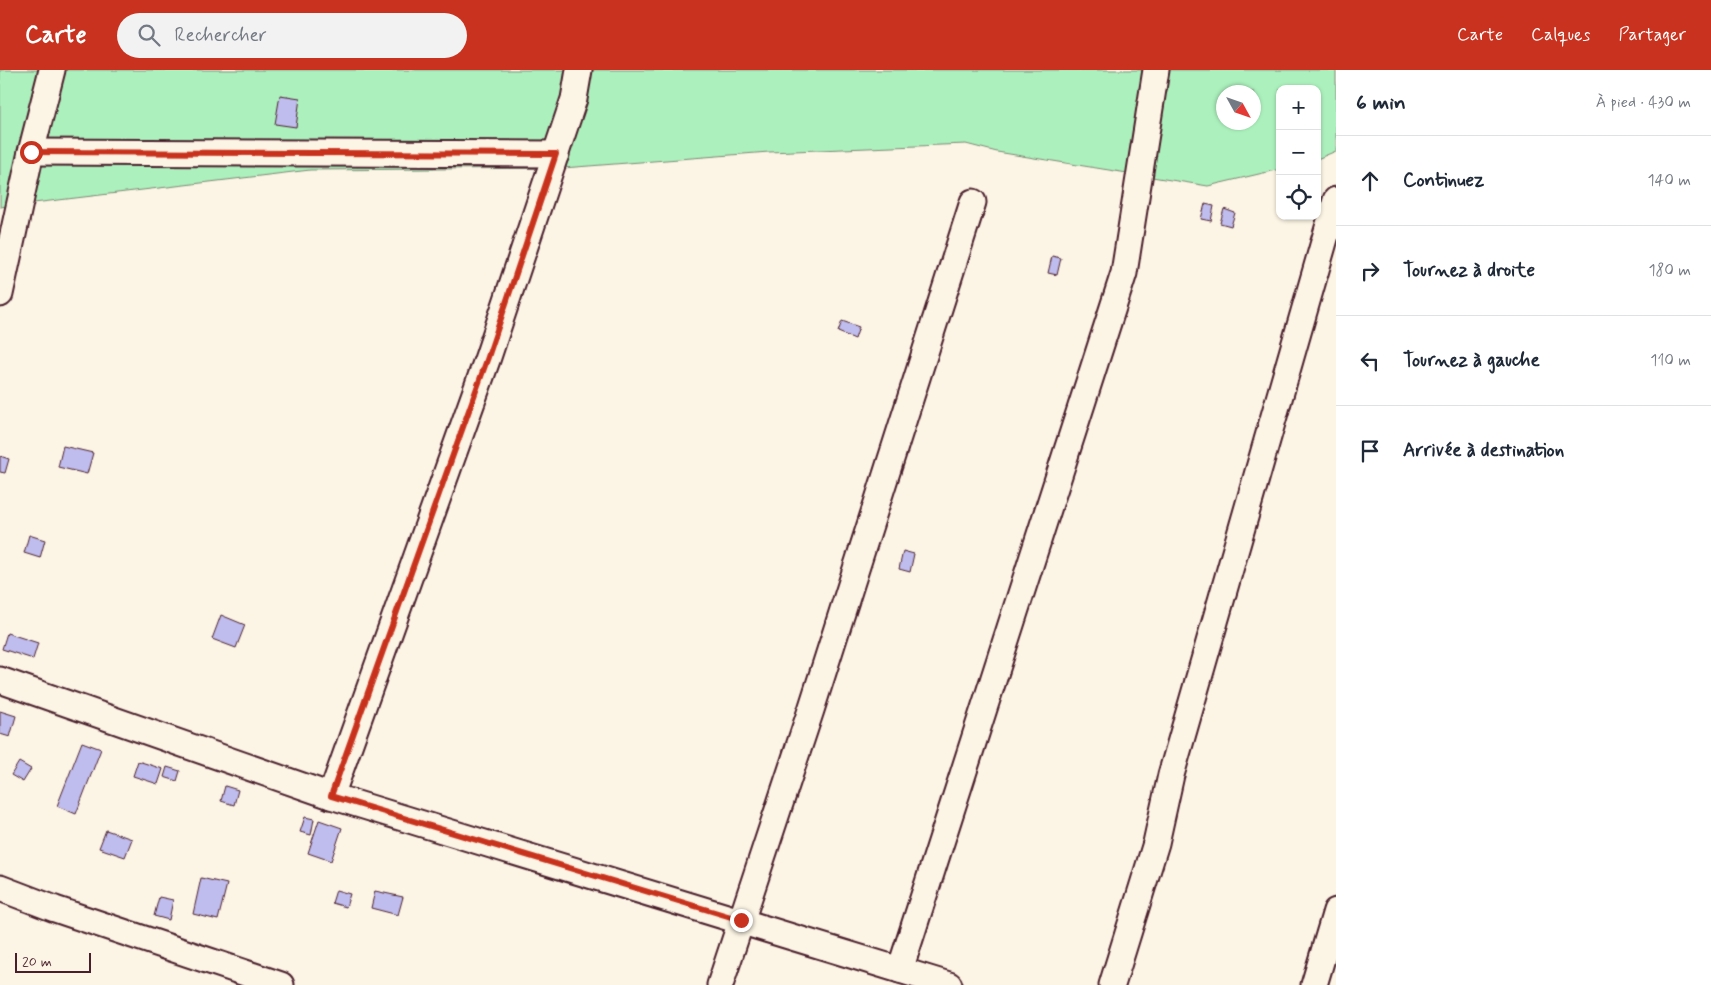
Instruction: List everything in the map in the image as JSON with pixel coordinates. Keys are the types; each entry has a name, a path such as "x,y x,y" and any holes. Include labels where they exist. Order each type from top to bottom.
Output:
{"street":[{"path":"0,294 31,152 52,70"},
{"path":"331,796 484,366 574,99 579,70"},
{"path":"900,970 1124,273 1156,70"},
{"path":"31,152 556,154"},
{"path":"1112,985 1156,843 1171,775 1336,200"},
{"path":"720,985 811,710 973,202"},
{"path":"0,680 331,796 949,985"},
{"path":"0,888 55,909 281,985"},
{"path":"1314,985 1336,911"}],"green space":[{"path":"0,70 1336,70 1336,151 1321,157 1321,85 1276,85 1276,170 1208,186 997,152 966,144 769,152 563,168 310,170 0,207"}],"building":[{"path":"280,95 300,98 296,127 275,124"},
{"path":"1205,204 1214,206 1211,221 1201,219"},
{"path":"1224,209 1235,213 1231,226 1220,223"},
{"path":"1052,256 1061,258 1057,275 1048,273"},
{"path":"842,321 859,327 855,339 838,332"},
{"path":"63,446 93,453 87,474 58,467"},
{"path":"0,456 9,459 5,473 0,472"},
{"path":"29,535 45,540 40,558 24,553"},
{"path":"903,551 914,554 910,572 899,569"},
{"path":"221,615 245,625 236,648 212,639"},
{"path":"7,633 38,643 33,659 2,649"},
{"path":"0,711 16,716 10,737 0,734"},
{"path":"82,742 101,749 76,814 57,806"},
{"path":"138,761 163,769 158,784 133,776"},
{"path":"19,762 31,769 23,782 11,775"},
{"path":"167,767 180,771 177,781 164,777"},
{"path":"225,786 238,790 234,805 221,801"},
{"path":"305,817 314,819 311,835 300,832"},
{"path":"319,820 342,828 331,861 308,853"},
{"path":"106,830 132,839 125,857 99,848"},
{"path":"201,878 227,884 218,920 193,914"},
{"path":"336,890 350,894 346,907 332,903"},
{"path":"375,891 403,897 398,915 371,908"},
{"path":"159,897 173,900 169,920 154,916"}],"route":[{"path":"31,152 556,154 488,357 331,796 741,920"}]}
